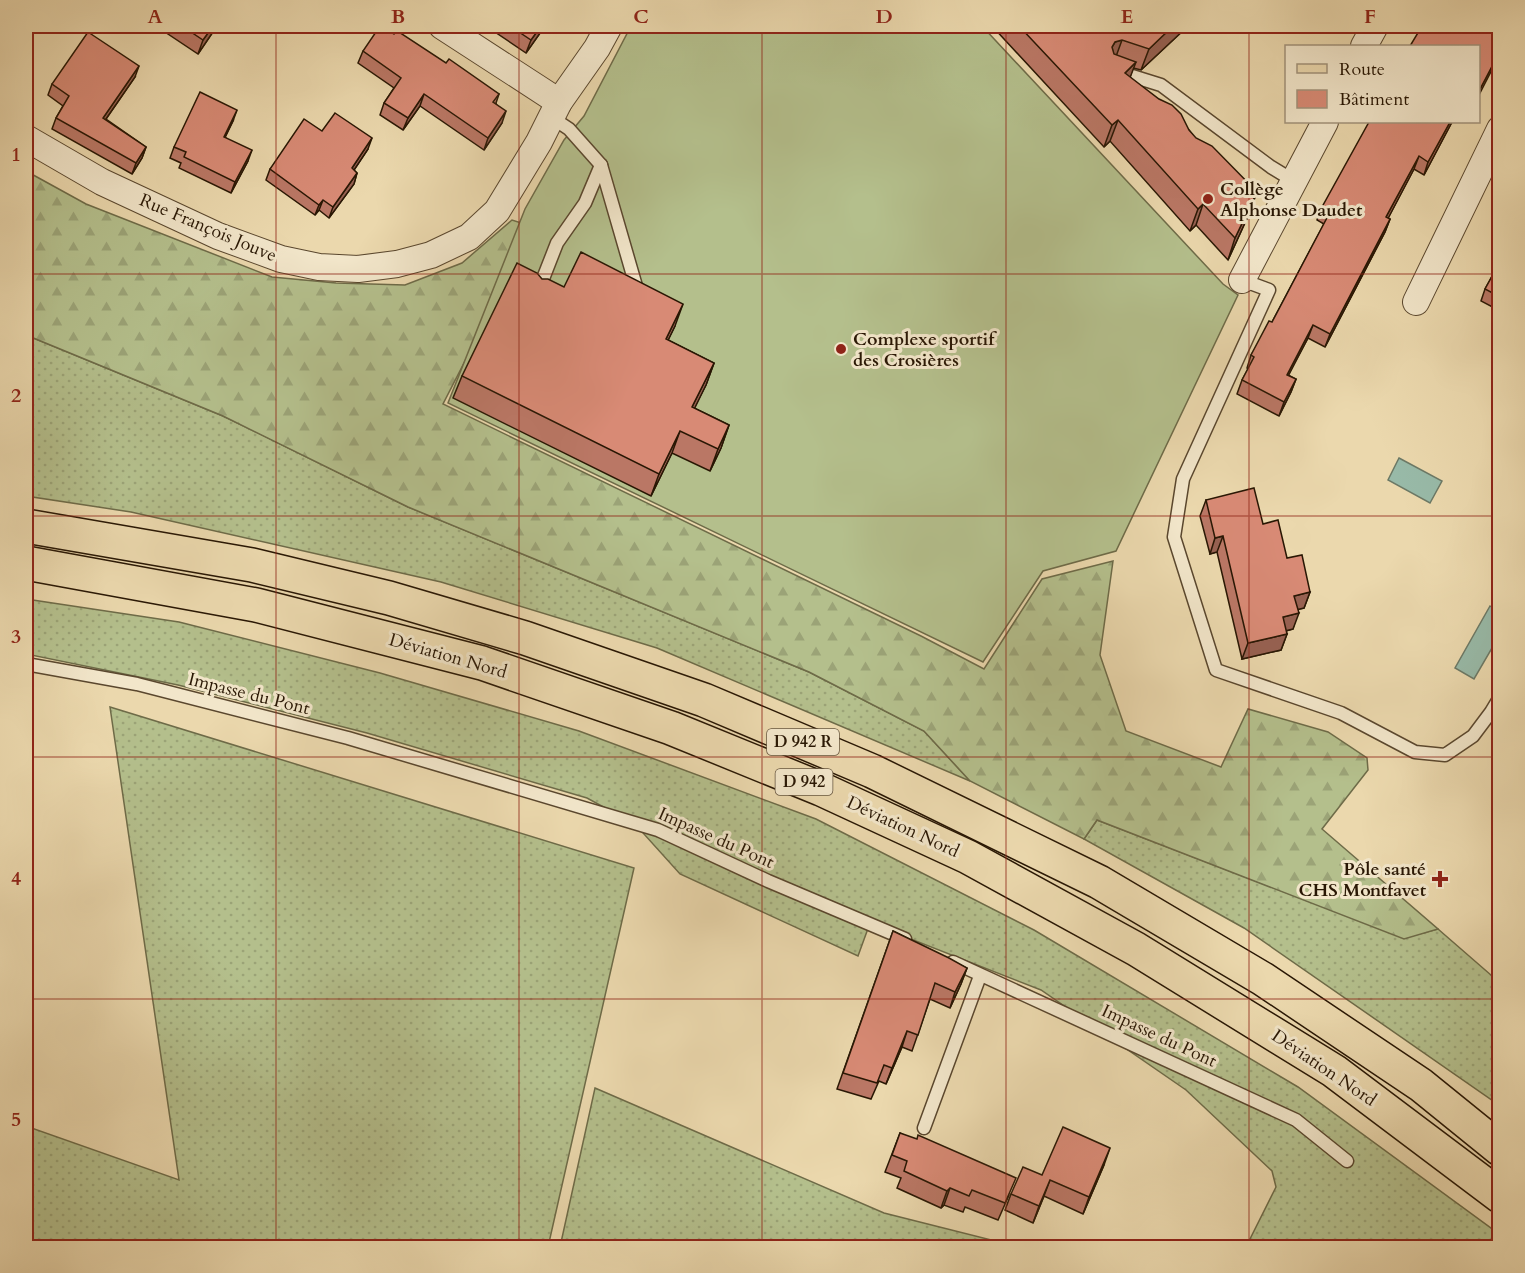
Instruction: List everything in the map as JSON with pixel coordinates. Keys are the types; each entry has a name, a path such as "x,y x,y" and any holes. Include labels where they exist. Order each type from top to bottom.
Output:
{"main road":[{"name":"Déviation Nord","path":"26,526 252,565 389,598 525,638 704,700 872,771 1099,882 1263,980 1421,1085 1500,1149"},
{"name":"Déviation Nord","path":"26,563 256,605 482,663 671,728 821,789 968,857 1136,949 1334,1071 1500,1196"}],"street":[{"path":"442,26 555,110"},
{"name":"Rue François Jouve","path":"26,138 102,182 218,236 281,259 319,267 358,269 397,264 431,255 469,237 497,211 539,142 555,110 597,48 609,26"},
{"path":"1365,45 1375,26"},
{"path":"1242,280 1324,123"},
{"path":"1416,302 1500,129"}],"lane":[{"path":"1112,70 1161,85 1271,167 1294,181"},
{"path":"555,110 601,165 639,297"},
{"path":"537,294 557,243 585,203 601,165"},
{"path":"1242,280 1269,290 1183,479 1174,537 1215,670 1341,713 1415,752 1445,754 1473,736 1500,697"},
{"name":"Impasse du Pont","path":"26,664 136,684 348,738 658,830 768,881 912,941"},
{"name":"Impasse du Pont","path":"942,956 980,976 1038,1000 1296,1120 1347,1161"},
{"path":"924,1128 980,976"}],"green space":[{"name":"Complexe sportif des Crosières","path":"631,26 982,26 1223,284 1238,295 1116,551 1043,571 983,662 448,403 525,209 564,140 584,116"},
{"path":"26,171 86,204 272,277 336,283 405,285 462,263 512,220 534,227 443,404 921,636 984,669 1042,579 1113,561 1100,655 1126,731 1221,767 1248,709 1328,732 1367,758 1368,770 1322,829 1438,929 1404,939 1097,820 1084,839 970,781 924,731 809,672 408,507 223,416 26,335"},
{"path":"26,335 223,416 408,507 809,672 924,731 970,781 657,648 441,582 131,512 26,496"},
{"path":"26,599 179,622 380,673 579,731 816,819 1034,930 1298,1087 1499,1234 1499,1247 1246,1247 1276,1187 1272,1171 1186,1090 1041,990 870,923 858,956 680,874 635,824 587,798 367,733 178,685 26,654"},
{"path":"110,707 634,868 548,1247 26,1247 26,1126 179,1180"},
{"path":"1097,820 1404,938 1438,929 1499,982 1499,1105 1244,928 1084,839"},
{"path":"595,1088 884,1213 1019,1247 560,1247"}],"shaded area":[{"path":"1399,458 1442,481 1430,503 1388,480"},
{"path":"1490,606 1499,612 1499,636 1474,679 1455,668"}],"building":[{"path":"182,26 213,26 203,40"},
{"path":"380,26 394,34 396,30 446,63 449,59 499,94 493,102 506,111 488,138 424,94 408,118 384,103 401,78 363,51"},
{"path":"510,26 541,26 531,40"},
{"path":"1019,26 1173,26 1149,49 1122,40 1115,42 1112,47 1114,54 1136,62 1125,73 1159,99 1172,105 1181,114 1196,138 1212,146 1257,192 1235,238 1203,204 1198,209 1118,120 1112,125"},
{"path":"1422,26 1450,26 1456,29 1458,26 1500,26 1495,38 1500,41 1500,51 1480,89 1480,45 1411,45"},
{"path":"88,32 139,66 103,118 146,147 136,163 56,118 69,96 52,84"},
{"path":"200,92 237,110 224,137 252,150 235,182 184,157 186,152 174,147"},
{"path":"335,113 372,138 352,168 357,173 333,207 323,200 319,205 270,169 304,119 322,131"},
{"path":"1368,123 1449,123 1428,162 1419,156 1386,217 1390,219 1330,334 1313,325 1287,375 1296,379 1284,402 1242,380 1254,357 1251,355 1269,321 1272,322 1330,212 1322,207"},
{"path":"581,252 683,304 666,339 714,363 692,407 729,425 718,449 680,431 659,474 462,376 517,263 537,273 542,279 548,279 564,287"},
{"path":"1500,262 1500,297 1485,289"},
{"path":"1254,488 1263,524 1278,520 1287,558 1302,555 1310,592 1294,596 1299,613 1283,617 1287,634 1248,643 1223,536 1215,538 1206,500"},
{"path":"893,931 967,968 955,992 935,983 918,1035 907,1031 892,1068 884,1065 877,1083 843,1073"},
{"path":"1063,1127 1110,1148 1089,1197 1050,1180 1039,1206 1011,1194 1023,1167 1042,1175"},
{"path":"900,1133 917,1139 918,1135 1016,1178 1005,1203 972,1190 969,1196 950,1188 947,1191 904,1171 907,1161 892,1155"}],"place":[{"name":"Collège Alphonse Daudet","path":"1208,199"},
{"name":"Complexe sportif des Crosières","path":"841,349"},
{"name":"Pôle santé CHS Montfavet","path":"1440,879"}]}
